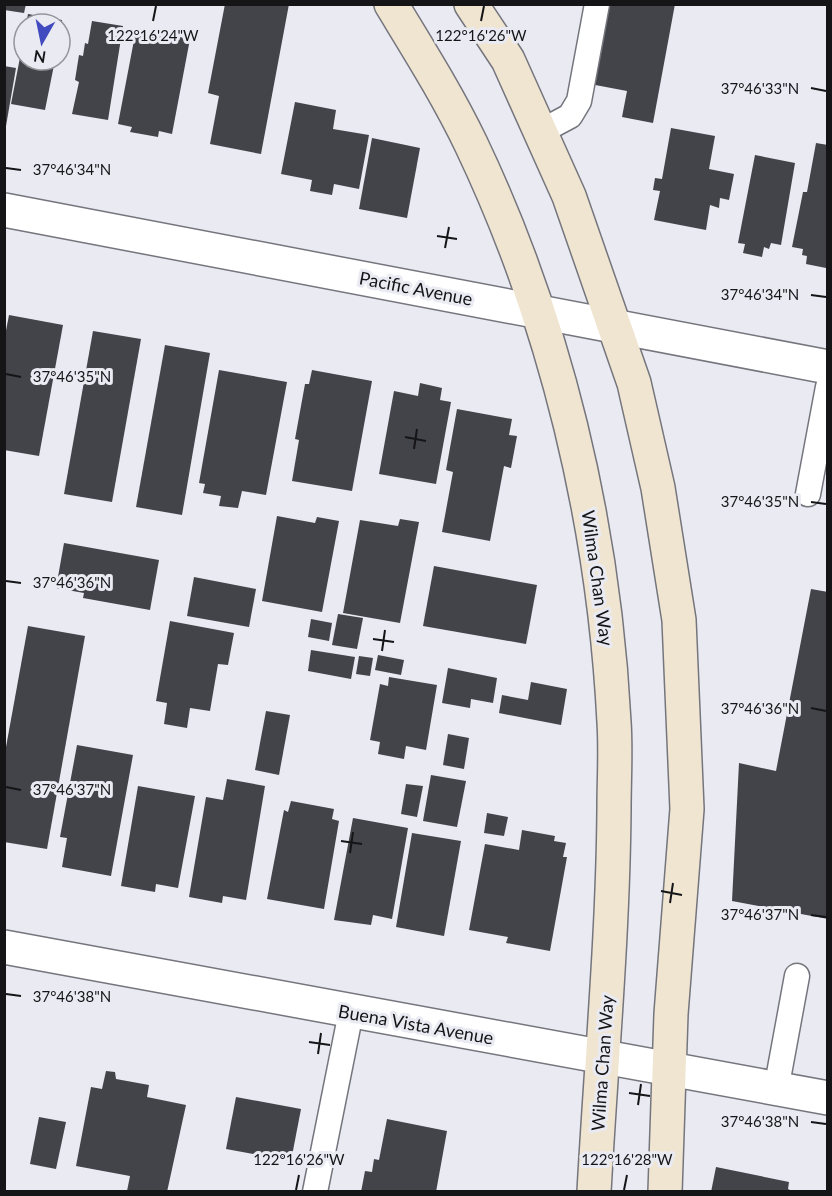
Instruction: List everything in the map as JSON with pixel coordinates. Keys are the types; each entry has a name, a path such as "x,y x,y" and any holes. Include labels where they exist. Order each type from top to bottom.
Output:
{"main road":[{"name":"Wilma Chan Way","path":"391,4 471,144 517,254 574,434 593,528 606,623 615,724 614,831 594,1191"},
{"path":"471,4 508,60 569,196 634,383 656,476 679,620 687,809 671,1014 665,1191"}],"street":[{"name":"Pacific Avenue","path":"4,210 828,367"},
{"name":"Buena Vista Avenue","path":"4,947 602,1059 828,1098"}],"lane":[{"path":"540,132 570,116 579,101 597,4"},
{"path":"808,494 828,387"},
{"path":"776,1090 797,976"},
{"path":"315,1191 351,1012"}],"building":[{"path":"4,4 26,4 24,12 4,10"},
{"path":"225,4 289,4 261,154 210,144 219,96 208,93"},
{"path":"605,4 675,4 653,123 622,117 627,91 590,84"},
{"path":"92,21 123,26 108,120 72,114 79,82 75,80 79,55 83,56 85,43 88,44"},
{"path":"153,32 190,39 172,134 159,131 158,137 130,132 132,127 118,124 135,35 152,38"},
{"path":"4,66 12,67 12,72 15,72 6,126 4,126"},
{"path":"17,72 53,72 45,110 11,104"},
{"path":"295,102 336,110 333,129 369,135 359,189 334,184 332,195 310,191 312,180 281,174"},
{"path":"671,128 715,136 709,169 734,174 729,200 720,198 719,208 710,205 706,230 654,220 660,191 653,190 655,178 662,179"},
{"path":"372,138 420,148 407,218 359,209"},
{"path":"816,143 828,145 826,268 806,264 807,256 802,255 803,249 792,247 803,192 807,192"},
{"path":"755,155 795,163 781,245 771,243 769,249 764,247 762,257 743,253 745,244 738,243"},
{"path":"9,315 63,325 39,456 4,450 4,341"},
{"path":"93,331 141,339 112,502 64,494"},
{"path":"165,345 210,353 182,515 136,507"},
{"path":"219,370 287,382 266,495 242,491 238,508 219,506 221,496 203,493 205,484 199,483"},
{"path":"312,370 372,381 352,491 292,481 299,440 295,439 305,384 309,384"},
{"path":"420,383 442,388 440,400 451,402 436,484 379,474 394,391 418,396"},
{"path":"457,409 512,419 509,435 517,436 511,468 504,466 490,541 442,532 453,472 446,470"},
{"path":"277,516 315,523 317,517 339,521 322,612 262,601"},
{"path":"400,519 419,522 400,623 343,613 360,520 398,526"},
{"path":"64,543 159,560 150,610 83,598 84,593 56,588"},
{"path":"434,566 537,585 526,644 423,626"},
{"path":"194,577 256,589 249,627 187,616"},
{"path":"811,589 828,592 828,919 732,901 739,763 776,771"},
{"path":"338,614 363,618 357,649 332,645"},
{"path":"311,619 332,623 329,641 308,637"},
{"path":"170,621 234,633 228,665 218,664 210,711 190,708 187,728 164,724 167,703 156,701"},
{"path":"28,626 85,636 47,849 4,842 4,758"},
{"path":"311,650 355,657 351,679 308,671"},
{"path":"378,655 404,660 401,675 375,670"},
{"path":"359,656 373,658 370,676 356,674"},
{"path":"448,668 497,678 493,703 471,699 470,708 442,703"},
{"path":"389,677 437,685 426,750 406,746 404,759 378,754 380,742 370,740 380,684 388,686"},
{"path":"531,682 567,689 561,725 499,713 502,695 528,700"},
{"path":"266,711 290,715 279,775 255,770"},
{"path":"448,734 469,738 464,769 443,765"},
{"path":"77,745 133,755 111,876 62,867 67,838 60,837"},
{"path":"431,775 466,781 457,827 423,821"},
{"path":"227,779 265,786 246,900 223,896 222,903 189,897 206,797 223,800"},
{"path":"406,784 423,786 417,817 401,814"},
{"path":"138,786 195,796 178,888 156,884 155,892 121,886"},
{"path":"291,801 334,809 332,819 339,821 324,909 267,899 284,810 288,812"},
{"path":"487,813 508,817 504,836 484,833"},
{"path":"353,818 408,828 392,919 373,915 371,925 334,920"},
{"path":"522,830 555,836 554,841 566,843 563,857 567,857 550,951 506,943 508,937 469,930 485,844 519,850"},
{"path":"412,833 461,841 444,936 396,927"},
{"path":"106,1071 115,1072 116,1079 149,1085 147,1097 186,1105 167,1192 127,1191 130,1176 76,1166 91,1087 102,1089"},
{"path":"236,1097 301,1109 291,1161 226,1149"},
{"path":"39,1117 66,1122 56,1169 30,1164"},
{"path":"387,1119 447,1131 436,1192 361,1192 365,1171 372,1172 374,1159 379,1160"},
{"path":"716,1167 789,1182 788,1189 794,1192 711,1192"}]}
